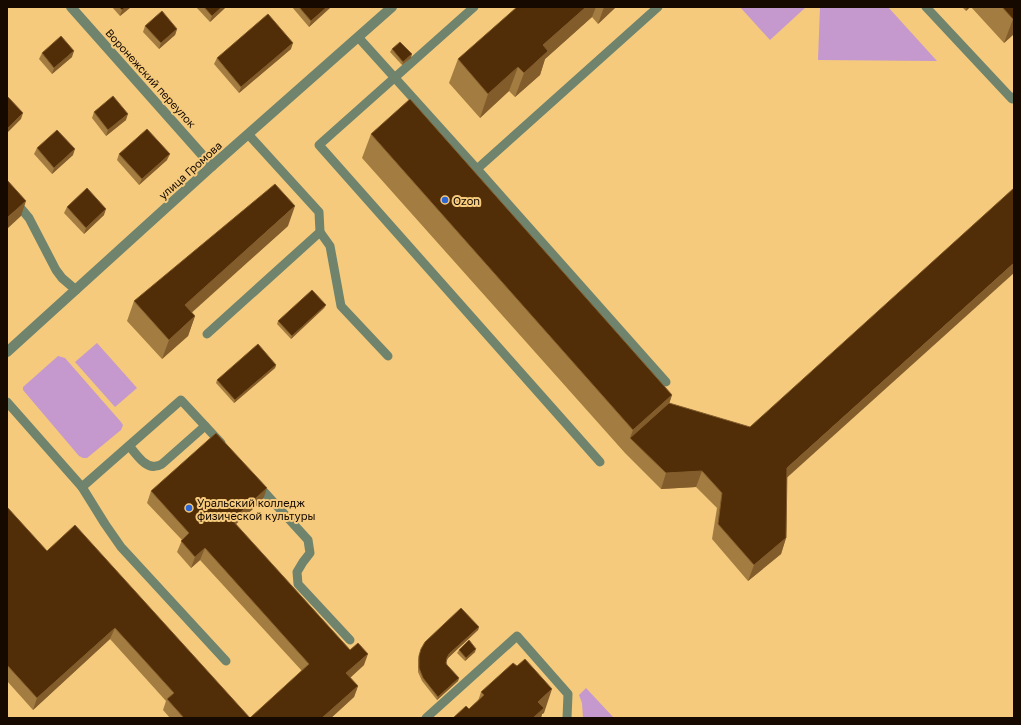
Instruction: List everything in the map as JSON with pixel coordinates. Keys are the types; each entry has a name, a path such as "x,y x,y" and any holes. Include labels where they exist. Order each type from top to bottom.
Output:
{"street":[{"name":"Воронежский переулок","path":"71,7 212,166"},
{"name":"улица Громова","path":"8,349 392,7"}],"lane":[{"path":"474,7 319,145 600,462"},
{"path":"477,169 658,7"},
{"path":"926,7 1012,99 1014,98"},
{"path":"358,37 666,382"},
{"path":"248,134 319,212 320,232 330,246 341,306 388,356"},
{"path":"7,192 29,218 56,270 62,278 76,290"},
{"path":"207,334 320,232"},
{"path":"82,487 181,400 224,447"},
{"path":"7,402 82,487 121,547 226,661"},
{"path":"129,446 147,465 156,467 162,464 205,426"},
{"path":"250,476 308,540 310,553 297,572 298,584 350,640"},
{"path":"426,718 450,692 517,636 568,694 567,718"}],"shaded area":[{"path":"740,7 806,7 770,40"},
{"path":"820,7 888,7 937,61 818,60"},
{"path":"97,343 137,388 115,407 75,362"},
{"path":"58,356 65,358 123,425 121,430 87,458 79,456 23,390 23,387"},
{"path":"586,688 614,718 583,718 582,703 579,695"}],"building":[{"path":"119,7 126,7 122,10"},
{"path":"204,7 222,7 212,16"},
{"path":"299,7 327,7 311,21"},
{"path":"517,7 586,7 543,45 548,51 524,73 518,67 488,94 458,59"},
{"path":"1002,7 1014,7 1013,19"},
{"path":"162,11 177,29 161,43 145,26"},
{"path":"268,14 293,43 241,87 217,58"},
{"path":"61,36 74,51 54,68 42,53"},
{"path":"400,42 412,54 403,62 392,49"},
{"path":"113,96 128,114 108,130 94,112"},
{"path":"8,97 23,113 7,129 7,98"},
{"path":"410,99 672,395 633,430 371,134"},
{"path":"147,129 170,154 142,179 119,154"},
{"path":"57,130 75,149 54,168 37,148"},
{"path":"7,180 26,201 7,218"},
{"path":"275,184 295,206 185,305 195,316 169,340 134,301"},
{"path":"87,188 106,209 86,228 67,207"},
{"path":"1014,188 1014,263 787,468 786,538 754,565 718,524 722,493 702,471 666,473 630,438 669,403 750,427"},
{"path":"312,290 326,305 292,336 278,321"},
{"path":"258,344 276,365 235,400 217,380"},
{"path":"216,433 267,488 232,520 350,650 358,643 368,654 346,673 358,686 322,718 250,718 309,664 205,548 195,557 181,541 189,533 151,491"},
{"path":"7,507 47,551 75,525 250,718 184,718 167,699 174,693 115,628 37,698 7,665"},
{"path":"461,608 479,627 449,654 446,663 459,678 438,697 423,678 419,668 419,656 425,642"},
{"path":"469,640 476,649 466,658 459,650"},
{"path":"525,659 552,689 538,702 544,708 533,718 453,718 466,706 469,709 484,695 481,692 513,663 517,666"}],"place":[{"name":"Ozon","path":"445,200"},
{"name":"Уральский колледж физической культуры","path":"189,508"}]}
